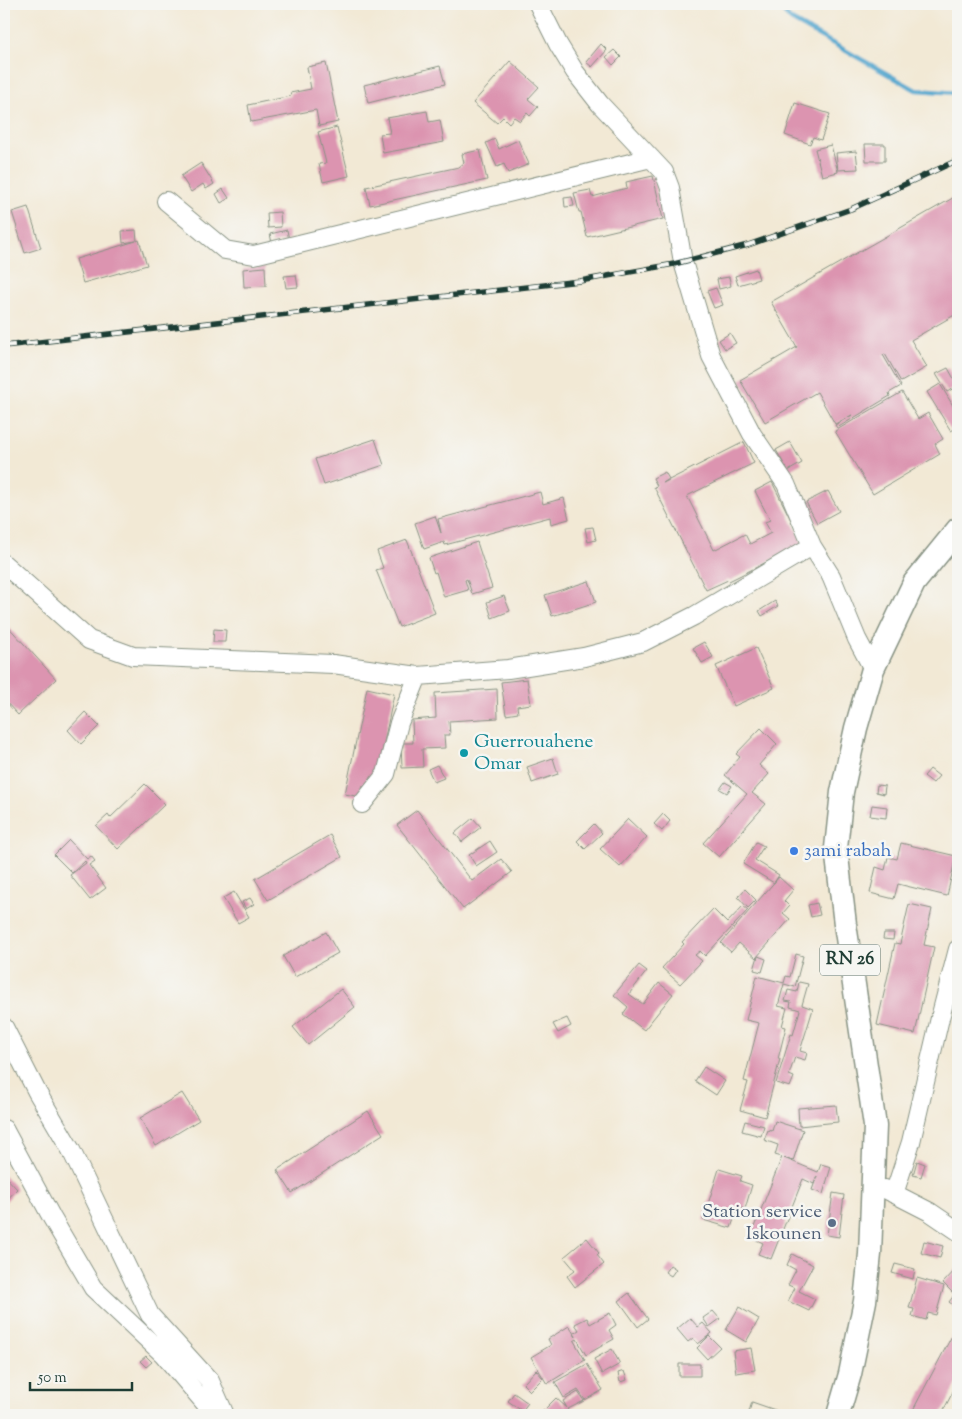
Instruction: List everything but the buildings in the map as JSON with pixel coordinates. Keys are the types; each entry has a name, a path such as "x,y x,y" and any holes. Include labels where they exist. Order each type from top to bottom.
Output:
{"main road":[{"name":"RN 26","path":"838,1415 850,1374 865,1301 870,1254 875,1126 845,924 836,848 842,792 856,728 873,669 914,583 958,529"}],"street":[{"path":"538,4 574,72 600,104 664,172 670,188 683,262 711,356 752,434 786,484 812,546 831,576 856,639 873,669"},
{"path":"166,201 225,250 254,255 651,158"},
{"path":"4,564 89,640 133,656 332,664 418,676 508,670 584,657 642,642 694,616 812,546"},
{"path":"362,804 386,774 399,723 418,676"},
{"path":"894,1194 911,1142 958,949"},
{"path":"4,1027 37,1092 71,1150 150,1315 210,1380 225,1415"},
{"path":"4,1129 52,1218 93,1288 162,1354 215,1415"},
{"path":"874,1183 930,1212 958,1231"}],"waterway":[{"path":"776,4 791,20 916,90 958,93"}],"railway":[{"path":"4,346 580,281 674,264 748,245 851,209 958,160"}],"place":[{"name":"Guerrouahene Omar","path":"464,753"},
{"name":"3ami rabah","path":"794,851"},
{"name":"Station service Iskounen","path":"832,1223"}]}
